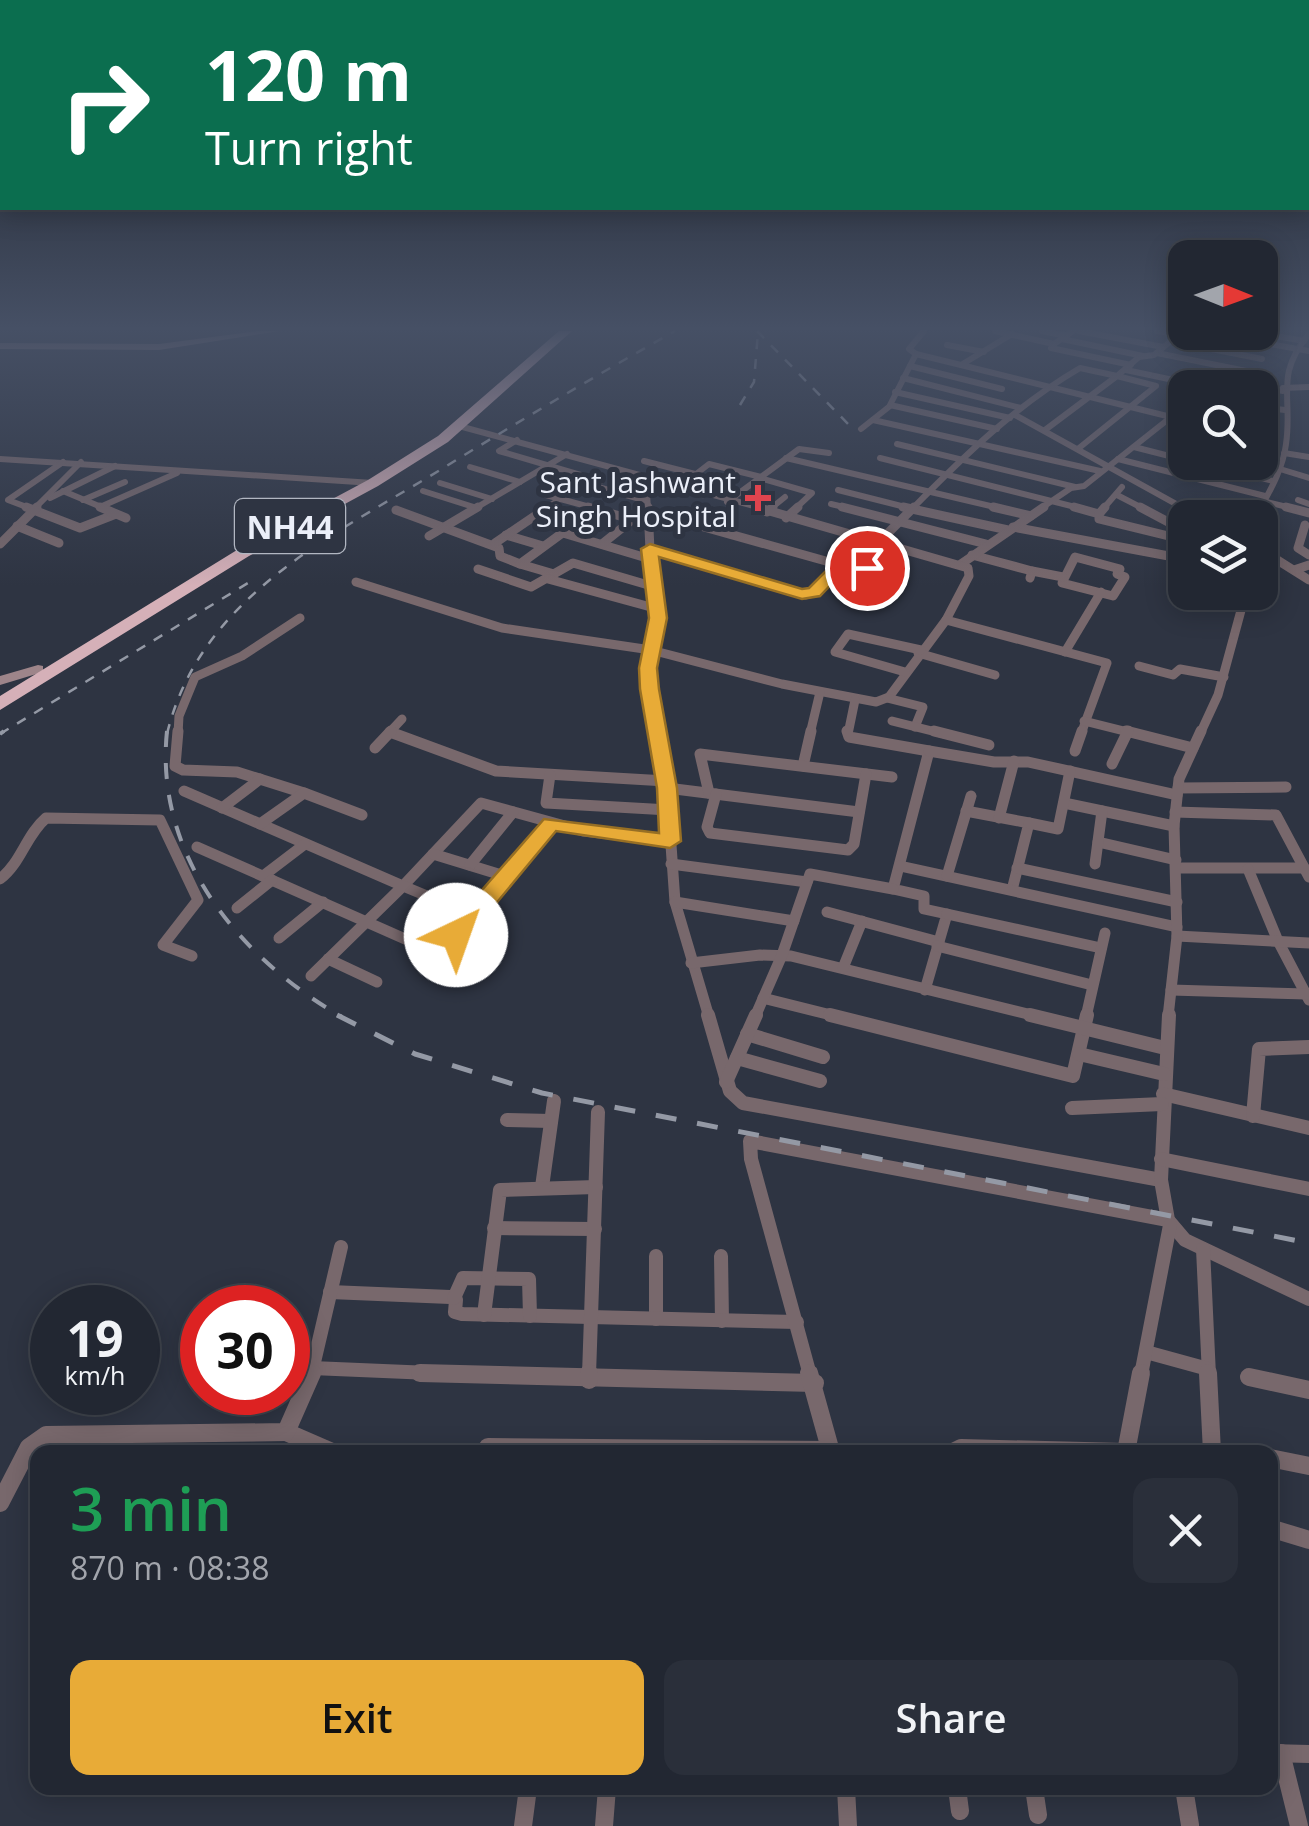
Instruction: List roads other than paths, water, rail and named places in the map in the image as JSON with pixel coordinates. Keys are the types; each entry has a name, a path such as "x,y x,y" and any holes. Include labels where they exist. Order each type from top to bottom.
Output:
{"highway":[{"name":"NH44","path":"0,692 259,534 367,481 445,430 458,416"},
{"name":"NH44","path":"0,704 459,426 469,416"}],"street":[{"path":"861,429 878,416"},
{"path":"938,416 997,429"},
{"path":"879,542 979,444 1013,416"},
{"path":"1020,416 1079,448 1104,468 1168,501"},
{"path":"1045,430 1064,416"},
{"path":"1079,448 1118,416"},
{"path":"1264,498 1284,454 1286,416"},
{"path":"873,420 1104,468"},
{"path":"897,444 1074,487 1084,486 1168,420"},
{"path":"459,426 968,568 970,576 946,620 887,698"},
{"path":"517,440 499,451 549,465 647,506 891,575"},
{"path":"726,502 804,447 829,453"},
{"path":"1134,447 1168,456"},
{"path":"430,536 568,454"},
{"path":"921,469 938,454"},
{"path":"1284,454 1309,457"},
{"path":"786,458 1032,516"},
{"path":"880,458 1168,535"},
{"path":"0,459 367,481"},
{"path":"1118,459 1264,498 1308,515"},
{"path":"644,461 696,474"},
{"path":"63,462 8,500 38,506 82,528 116,514"},
{"path":"0,544 81,462"},
{"path":"678,488 712,464 812,493 786,518"},
{"path":"38,506 118,465"},
{"path":"470,467 520,482"},
{"path":"1280,468 1309,478"},
{"path":"100,507 181,471"},
{"path":"703,495 727,477"},
{"path":"646,479 658,609 649,689 666,785 675,902 730,1092 744,1103 1161,1180"},
{"path":"1268,480 1273,481"},
{"path":"83,500 125,482"},
{"path":"440,483 492,499"},
{"path":"960,564 1074,487"},
{"path":"838,490 912,509 1168,556"},
{"path":"63,491 126,518"},
{"path":"423,491 477,508"},
{"path":"1098,514 1120,491 1168,522"},
{"path":"546,495 648,524"},
{"path":"766,512 785,497"},
{"path":"495,543 560,499"},
{"path":"1298,500 1308,515"},
{"path":"831,504 986,544"},
{"path":"520,564 595,509"},
{"path":"396,510 500,549 500,556 551,576 658,609"},
{"path":"1136,527 1149,512"},
{"path":"1308,515 1298,548 1309,555"},
{"path":"602,544 632,520"},
{"path":"18,526 60,543"},
{"path":"562,532 802,594 814,592 866,539"},
{"path":"506,535 543,546"},
{"path":"972,555 1031,574 1062,577"},
{"path":"1075,557 1120,570 1116,574 1124,577 1113,596 1062,583 1062,577 1075,557"},
{"path":"1278,560 1309,580"},
{"path":"478,569 531,588 573,563 655,587"},
{"path":"1294,570 1309,565"},
{"path":"356,582 502,628 651,650 855,700 876,702 887,698 923,706 915,727"},
{"path":"1065,652 1100,592"},
{"path":"1126,1445 1169,1222 1161,1180 1162,1099 1177,932 1178,791 1182,767 1224,676 1241,610"},
{"path":"300,618 250,652 195,677 179,716 176,769 236,772 362,815"},
{"path":"946,620 1107,663 1075,751"},
{"path":"904,672 835,652 848,634 995,675"},
{"path":"1139,666 1170,675 1180,669 1224,676"},
{"path":"0,681 38,669"},
{"path":"803,766 820,692"},
{"path":"855,700 846,729 849,738 994,762 1014,761 1178,791 1286,787"},
{"path":"374,748 402,719"},
{"path":"892,721 989,745"},
{"path":"1084,722 1194,748"},
{"path":"1112,764 1128,731"},
{"path":"390,732 488,770 666,785 860,812"},
{"path":"893,888 928,751"},
{"path":"866,774 854,844 842,850 710,832 706,828 713,794 700,754 892,777"},
{"path":"999,818 1014,761"},
{"path":"966,811 1058,829 1070,771"},
{"path":"550,775 546,803 668,810"},
{"path":"222,808 260,779"},
{"path":"184,792 474,916"},
{"path":"260,824 304,793"},
{"path":"947,876 971,796"},
{"path":"311,976 481,803 551,824 670,841"},
{"path":"1064,803 1175,819 1272,812 1280,818 1307,872"},
{"path":"1096,864 1102,811"},
{"path":"470,865 513,812"},
{"path":"0,879 12,870 38,824 46,818 160,820 198,896 163,944 192,956"},
{"path":"1012,890 1029,823"},
{"path":"428,966 551,824"},
{"path":"1098,842 1176,864 1307,872"},
{"path":"237,908 305,844"},
{"path":"197,846 438,954"},
{"path":"433,854 508,878"},
{"path":"671,864 807,882"},
{"path":"900,866 1177,932 1309,943"},
{"path":"1017,868 1176,902"},
{"path":"1248,868 1278,941 1308,997"},
{"path":"726,1082 782,954 810,874 893,888 924,896 924,909 1101,948"},
{"path":"279,938 322,902"},
{"path":"675,902 794,920"},
{"path":"828,912 1092,985"},
{"path":"925,990 948,914"},
{"path":"842,968 862,921"},
{"path":"764,998 1068,1077 1073,1076 1079,1054 1105,932"},
{"path":"691,963 782,954 1165,1048"},
{"path":"328,959 377,982"},
{"path":"1171,990 1308,997"},
{"path":"747,1034 823,1057"},
{"path":"1254,1116 1260,1049 1309,1047"},
{"path":"1079,1054 1164,1074"},
{"path":"737,1058 820,1081"},
{"path":"1072,1108 1162,1099 1309,1128"},
{"path":"542,1187 554,1100"},
{"path":"588,1380 598,1112"},
{"path":"507,1120 551,1121"},
{"path":"830,1445 751,1159 750,1141 1169,1222 1185,1240 1309,1299"},
{"path":"1162,1160 1309,1189"},
{"path":"484,1315 502,1187 596,1188"},
{"path":"494,1228 594,1229"},
{"path":"286,1432 296,1418 312,1368 342,1247"},
{"path":"1203,1248 1212,1445"},
{"path":"656,1256 656,1319"},
{"path":"721,1256 722,1320"},
{"path":"530,1316 532,1288 528,1279 463,1278 454,1298 458,1314 591,1318 798,1322"},
{"path":"330,1292 454,1298"},
{"path":"1146,1352 1208,1369"},
{"path":"312,1368 588,1380 815,1383"},
{"path":"1250,1377 1309,1390"},
{"path":"32,1445 38,1437 286,1432 313,1445"},
{"path":"0,1502 9,1494 30,1447"},
{"path":"1278,1460 1309,1466"},
{"path":"1278,1530 1309,1540"},
{"path":"1278,1753 1309,1754"},
{"path":"1278,1762 1299,1826"},
{"path":"522,1826 527,1795"},
{"path":"604,1826 606,1795"},
{"path":"846,1795 848,1826"},
{"path":"959,1795 960,1811"},
{"path":"1035,1795 1038,1815"},
{"path":"1185,1795 1190,1825"}],"railway":[{"path":"167,734 184,686 209,644 240,607 277,574 359,518 529,416"},
{"path":"840,416 851,427"},
{"path":"4,731 0,734 248,583"},
{"path":"167,734 167,776 174,820 211,898 269,965 342,1017"},
{"path":"337,1015 415,1054 542,1093 1309,1243"}],"place":[{"name":"Sant Jashwant Singh Hospital","path":"758,498"}]}
